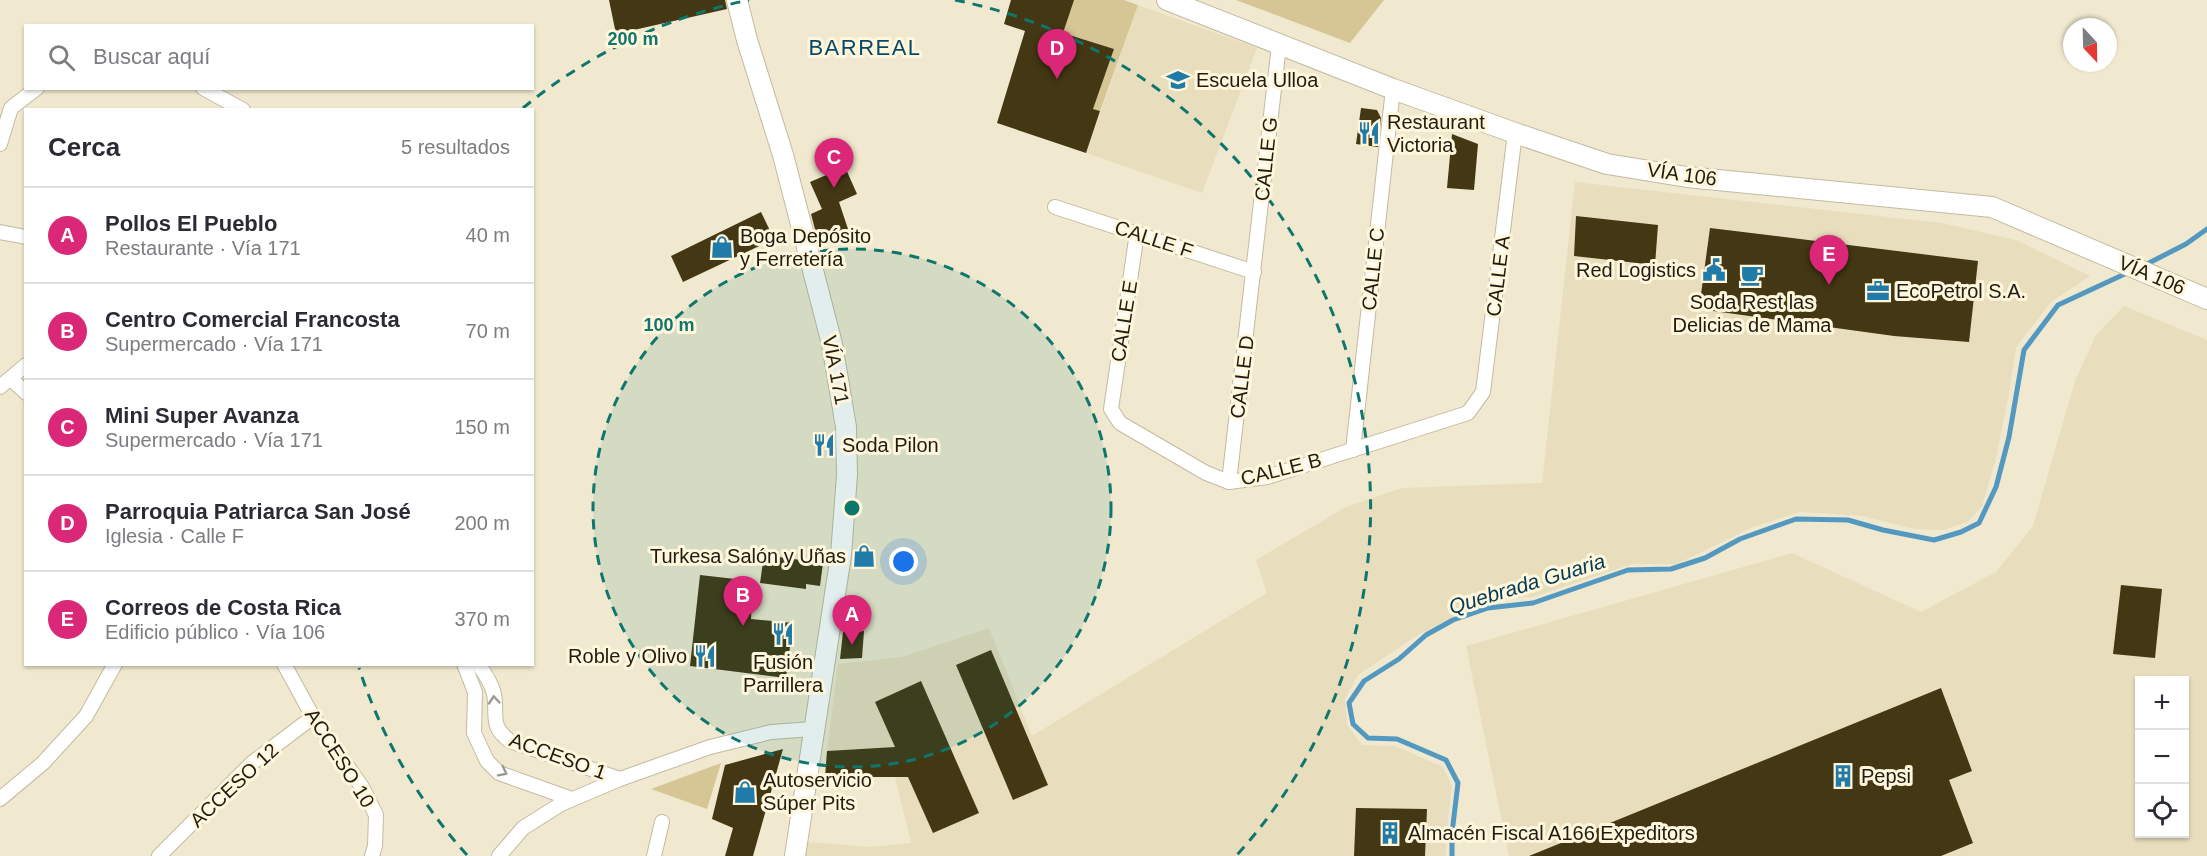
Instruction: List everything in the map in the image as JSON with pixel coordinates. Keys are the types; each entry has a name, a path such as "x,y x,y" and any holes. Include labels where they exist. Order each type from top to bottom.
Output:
{"main road":[{"name":"VÍA 171","path":"737,0 783,155 832,344 846,428 847,475 841,555 795,856"},
{"name":"VÍA 106","path":"1167,0 1393,89 1607,164 1687,177 1992,207 2206,298"}],"street":[{"name":"CALLE G","path":"1254,272 1279,45"},
{"name":"CALLE C","path":"1353,450 1393,89"},
{"path":"0,144 11,108 35,90"},
{"path":"207,90 239,108"},
{"name":"CALLE A","path":"1468,413 1483,392 1515,133"},
{"name":"CALLE F","path":"1055,207 1254,272"},
{"path":"0,232 24,237"},
{"name":"CALLE E","path":"1111,409 1137,233"},
{"name":"CALLE D","path":"1229,482 1254,272"},
{"path":"24,367 6,383 24,392"},
{"name":"CALLE B","path":"1111,409 1120,423 1206,473 1229,482 1267,477 1468,413"},
{"path":"0,799 43,763 86,716 114,666"},
{"name":"ACCESO 10","path":"285,666 313,717 362,787 376,815 375,846 372,856"},
{"name":"ACCESO 1","path":"465,666 475,692 474,733 487,761 499,773 572,799"},
{"name":"ACCESO 1","path":"479,666 494,693 495,718 499,733 519,744 620,779"},
{"name":"ACCESO 12","path":"159,856 252,763 313,717"},
{"path":"499,856 523,828 572,799 620,779 710,747 771,732 813,729"},
{"path":"654,856 662,822"}],"shaded area":[{"path":"1073,0 1124,0 1138,5 1100,111 1093,109 1114,49 1063,33"},
{"path":"1236,0 1384,0 1350,43"},
{"name":"Escuela Ulloa","path":"1138,5 1257,48 1202,193 1086,153"},
{"path":"1575,182 1942,223 2016,240 2090,276 2051,302 2016,347 1996,458 1982,506 1968,522 1943,530 1915,529 1863,516 1800,512 1753,527 1677,564 1632,564 1533,597 1502,598 1473,608 1418,635 1358,675 1345,699 1347,725 1362,745 1395,746 1443,767 1452,786 1446,856 805,856 808,842 871,847 911,843 888,748 827,751 838,664 902,657 989,628 1032,736 1267,593 1256,560 1346,507 1402,488 1542,483"},
{"path":"2124,306 2207,340 2207,856 1509,856 1466,646 1792,553 1921,612 1996,572 2033,526 2075,381 2096,335"},
{"path":"721,763 707,809 651,789"}],"building":[{"path":"609,0 725,0 727,9 616,34"},
{"path":"1011,0 1074,0 1063,33 1114,49 1093,109 1100,111 1086,153 997,123 1025,31 1004,24"},
{"name":"Restaurant Victoria","path":"1361,108 1377,110 1381,118 1378,147 1356,144"},
{"path":"1452,134 1478,144 1474,190 1447,188"},
{"path":"845,167 857,194 839,202 848,229 818,241 811,214 822,209 810,182"},
{"name":"Boga Depósito y Ferretería","path":"761,212 774,239 683,282 671,256"},
{"path":"1576,216 1658,225 1655,265 1574,256"},
{"path":"1710,228 1978,261 1969,342 1894,336 1699,309"},
{"path":"764,555 823,563 820,586 806,584 806,589 760,583"},
{"path":"700,575 753,581 751,619 793,623 786,678 690,666"},
{"path":"2121,585 2162,589 2155,658 2113,654"},
{"path":"864,631 862,658 840,659 843,632"},
{"path":"991,650 1048,785 1013,800 956,665"},
{"path":"921,681 979,813 933,833 908,777 825,777 827,751 895,747 875,702"},
{"name":"Pepsi","path":"1941,688 1972,771 1949,780 1973,843 1941,856 1529,856"},
{"name":"Autoservicio Súper Pits","path":"783,749 753,856 725,856 733,828 712,819 725,765"},
{"name":"Almacén Fiscal A166 Expeditors","path":"1356,808 1427,809 1425,856 1354,856"}],"waterway":[{"name":"Quebrada Guaria","path":"2143,266 2186,244 2207,229"},
{"name":"Quebrada Guaria","path":"1452,856 1452,833 1458,783 1446,760 1397,739 1368,738 1353,724 1349,703 1364,681 1399,659 1426,635 1453,620 1488,608 1533,603 1628,570 1671,569 1705,558 1740,539 1796,519 1848,520 1883,530 1934,540 1961,532 1979,523 1996,487 2009,437 2024,350 2058,305 2129,272"}],"place":[{"name":"Parroquia Patriarca San José","path":"1057,79"},
{"name":"Escuela Ulloa","path":"1178,80"},
{"name":"Restaurant Victoria","path":"1369,133"},
{"name":"Mini Super Avanza","path":"834,188"},
{"name":"Boga Depósito y Ferretería","path":"722,247"},
{"name":"Red Logistics","path":"1714,270"},
{"name":"Soda Rest las Delicias de Mama","path":"1752,275"},
{"name":"Correos de Costa Rica","path":"1829,285"},
{"name":"EcoPetrol S.A.","path":"1878,291"},
{"name":"Soda Pilon","path":"824,445"},
{"name":"Turkesa Salón y Uñas","path":"864,556"},
{"name":"Centro Comercial Francosta","path":"743,626"},
{"name":"Fusión Parrillera","path":"783,634"},
{"name":"Pollos El Pueblo","path":"852,645"},
{"name":"Roble y Olivo","path":"705,656"},
{"name":"Pepsi","path":"1843,776"},
{"name":"Autoservicio Súper Pits","path":"745,792"},
{"name":"Almacén Fiscal A166 Expeditors","path":"1390,833"}],"district":[{"name":"BARREAL","path":"865,47"}]}
